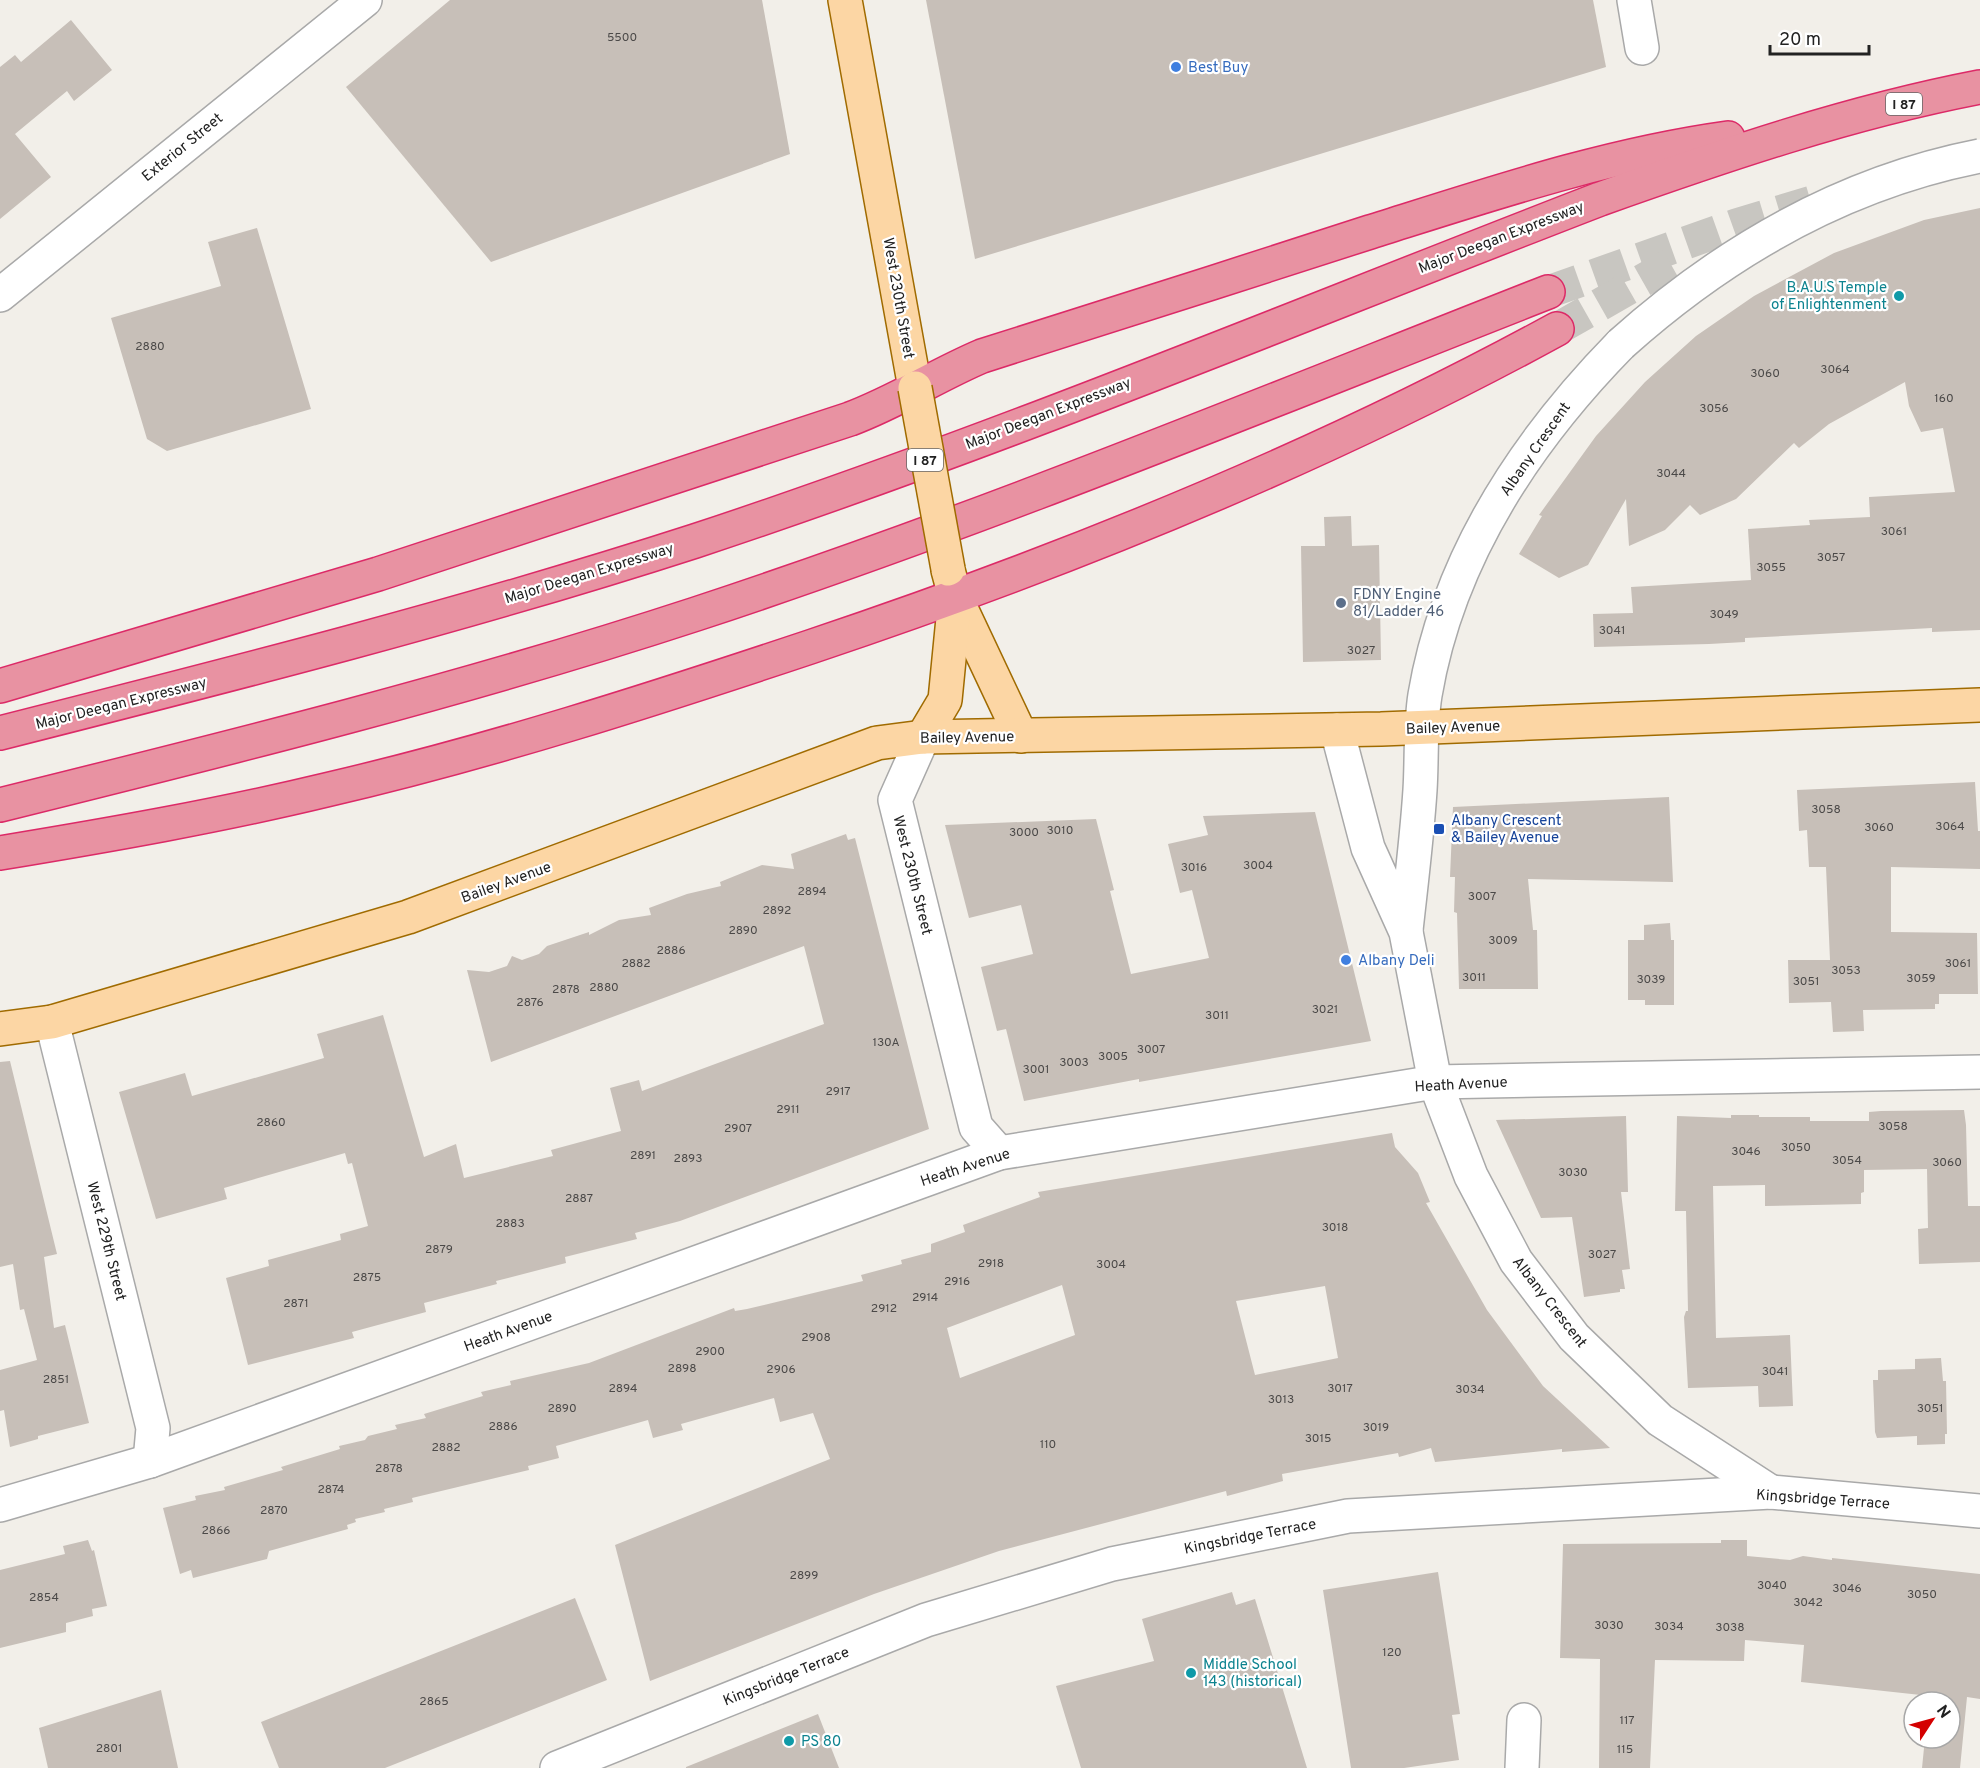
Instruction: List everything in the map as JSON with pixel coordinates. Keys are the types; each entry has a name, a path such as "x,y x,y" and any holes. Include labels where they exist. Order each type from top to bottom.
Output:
{"highway":[{"name":"Major Deegan Expressway","path":"0,733 352,644 696,540 920,462 1600,199 1714,158 1829,123 1980,87"},
{"path":"0,686 368,577 850,420 948,370 982,356 1593,164 1650,150 1829,123"},
{"path":"0,805 343,719 576,652 693,615 928,535 1548,292"},
{"path":"0,853 237,810 419,767 679,691 952,583 1190,505 1334,443 1486,368 1557,329"}],"main road":[{"name":"West 230th Street","path":"845,0 952,583 1021,736"},
{"name":"West 230th Street","path":"923,737 945,700 952,583"},
{"name":"Bailey Avenue","path":"0,1029 52,1022 408,917 877,743 923,737 1422,728 1980,705"}],"street":[{"name":"Exterior Street","path":"0,295 365,0"},
{"path":"1634,0 1642,48"},
{"name":"Albany Crescent","path":"1406,932 1420,791 1422,728 1430,672 1443,616 1480,534 1521,464 1553,418 1621,344 1699,278 1778,230 1868,188 1980,156"},
{"name":"Albany Crescent","path":"1337,730 1368,848 1406,932 1435,1082 1471,1176 1511,1252 1574,1337 1660,1420 1771,1492"},
{"name":"West 230th Street","path":"923,737 895,800 976,1127 999,1153"},
{"name":"West 229th Street","path":"52,1022 153,1428 150,1461"},
{"name":"Heath Avenue","path":"0,1504 150,1461 999,1153 1435,1082 1980,1072"},
{"name":"Kingsbridge Terrace","path":"557,1768 926,1620 1112,1564 1348,1516 1771,1492 1980,1511"},
{"path":"1522,1768 1524,1720"}],"building":[{"path":"450,0 762,0 790,154 491,262 346,87"},
{"path":"926,0 1593,0 1606,67 975,259"},
{"path":"71,20 112,70 74,101 67,91 15,134 51,177 0,219 0,67 15,55 21,62"},
{"path":"1980,208 1980,630 1932,632 1932,628 1745,638 1745,642 1594,647 1593,614 1633,613 1631,587 1751,580 1748,529 1810,525 1809,520 1870,517 1869,497 1955,492 1943,428 1921,432 1909,406 1905,382 1829,424 1799,448 1794,443 1736,499 1700,515 1690,505 1665,530 1629,546 1626,499 1588,565 1559,578 1519,554 1542,516 1539,515 1596,436 1645,382 1696,336 1754,296 1834,253 1924,220"},
{"path":"257,228 311,409 167,451 147,439 111,318 221,286 208,242"},
{"name":"FDNY Engine 81/Ladder 46","path":"1351,516 1352,546 1379,545 1381,660 1303,662 1301,546 1325,546 1324,517"},
{"path":"1975,782 1978,831 1980,831 1980,869 1891,867 1891,932 1977,933 1978,994 1939,994 1939,1004 1935,1004 1935,1009 1863,1010 1864,1031 1833,1032 1831,1002 1789,1003 1788,960 1830,960 1826,867 1809,867 1807,830 1799,831 1797,790"},
{"path":"1669,797 1673,882 1528,879 1533,930 1537,930 1538,989 1459,989 1457,913 1454,912 1455,877 1450,877 1453,807"},
{"path":"1315,812 1371,1041 1139,1082 1139,1079 1024,1101 1006,1029 997,1031 981,967 1033,954 1021,905 969,918 945,825 1096,819 1114,890 1110,891 1131,974 1209,958 1192,890 1180,893 1168,844 1208,835 1203,816"},
{"path":"846,834 848,840 855,838 929,1129 680,1221 635,1233 637,1239 565,1257 566,1263 424,1303 426,1312 352,1332 354,1338 248,1365 226,1278 269,1266 268,1260 341,1240 340,1234 368,1226 352,1163 348,1164 345,1153 224,1188 227,1199 156,1219 119,1092 185,1073 192,1096 324,1058 317,1034 383,1015 424,1157 456,1144 464,1178 553,1156 551,1150 621,1131 610,1088 639,1080 642,1091 824,1024 804,946 491,1062 467,970 489,972 507,966 512,956 522,960 539,954 547,946 589,932 589,935 619,920 651,915 649,908 687,894 721,886 720,882 762,865 794,869 791,854"},
{"path":"1670,923 1671,940 1674,940 1674,1005 1645,1005 1645,1000 1628,1000 1628,940 1644,940 1644,925"},
{"path":"10,1061 57,1254 44,1257 54,1328 65,1325 89,1423 38,1436 38,1439 10,1447 4,1410 0,1411 0,1370 37,1360 24,1309 20,1310 13,1264 0,1267 0,1062"},
{"path":"1964,1110 1968,1206 1980,1206 1980,1262 1919,1264 1918,1229 1928,1228 1927,1169 1864,1170 1864,1192 1861,1193 1861,1204 1765,1206 1765,1185 1713,1186 1716,1338 1790,1335 1793,1406 1759,1407 1758,1386 1688,1388 1684,1317 1688,1311 1686,1211 1675,1211 1677,1116 1731,1118 1731,1115 1759,1115 1759,1117 1810,1117 1810,1121 1869,1121 1869,1112"},
{"path":"1626,1116 1628,1192 1621,1192 1630,1269 1622,1270 1625,1289 1620,1289 1620,1292 1584,1297 1572,1217 1541,1218 1496,1120"},
{"path":"1392,1133 1395,1147 1418,1173 1430,1202 1426,1203 1487,1310 1543,1386 1610,1448 1562,1452 1562,1449 1435,1462 1431,1448 1399,1457 1398,1453 1282,1474 1283,1481 1227,1496 1226,1491 999,1551 874,1594 650,1681 615,1545 830,1459 813,1413 780,1422 774,1398 681,1424 683,1430 653,1438 648,1420 556,1446 559,1458 528,1466 529,1470 412,1498 413,1502 355,1519 356,1522 347,1525 348,1529 269,1551 267,1559 193,1578 191,1570 180,1574 163,1508 196,1500 195,1496 225,1490 224,1487 283,1470 281,1467 340,1449 339,1446 397,1429 395,1425 426,1418 424,1414 483,1396 481,1392 511,1385 510,1381 589,1363 734,1308 735,1311 747,1309 863,1281 861,1275 902,1264 901,1260 931,1252 931,1244 965,1232 963,1225 1040,1197 1038,1192","holes":["1062,1285 1075,1335 960,1378 947,1328","1325,1286 1338,1358 1255,1375 1236,1301"]},
{"path":"1941,1358 1943,1381 1946,1381 1947,1434 1945,1434 1945,1444 1917,1445 1917,1436 1877,1438 1873,1380 1878,1380 1878,1370 1915,1369 1915,1359"},
{"path":"88,1540 92,1551 94,1550 107,1606 92,1609 93,1616 66,1623 66,1632 0,1648 0,1570 65,1554 63,1546"},
{"path":"1721,1540 1747,1540 1747,1556 1790,1560 1803,1556 1832,1560 1832,1558 1980,1574 1980,1699 1967,1697 1962,1748 1962,1690 1902,1690 1902,1693 1801,1682 1804,1645 1745,1640 1744,1661 1655,1660 1650,1768 1599,1768 1600,1659 1560,1658 1563,1544 1721,1543"},
{"name":"Middle School 143 (historical)","path":"1438,1572 1460,1714 1452,1715 1459,1760 1404,1768 1351,1768 1323,1590"},
{"name":"Middle School 143 (historical)","path":"1232,1592 1236,1605 1255,1599 1307,1768 1081,1768 1056,1686 1154,1661 1142,1619"},
{"path":"575,1598 607,1680 385,1768 279,1768 261,1722"},
{"path":"161,1690 178,1768 48,1768 39,1728"},
{"name":"PS 80","path":"818,1714 839,1768 686,1768 686,1767"},
{"path":"1924,1750 1962,1750 1960,1768 1922,1768"}],"tunnel":[{"path":"1548,292 1736,225 1819,200"},
{"path":"1557,329 1675,262"}],"place":[{"name":"Best Buy","path":"1176,67"},
{"name":"B.A.U.S Temple of Enlightenment","path":"1899,296"},
{"name":"FDNY Engine 81/Ladder 46","path":"1341,603"},
{"name":"Albany Crescent & Bailey Avenue","path":"1439,829"},
{"name":"Albany Deli","path":"1346,960"},
{"name":"Middle School 143 (historical)","path":"1191,1673"},
{"name":"PS 80","path":"789,1741"}]}
